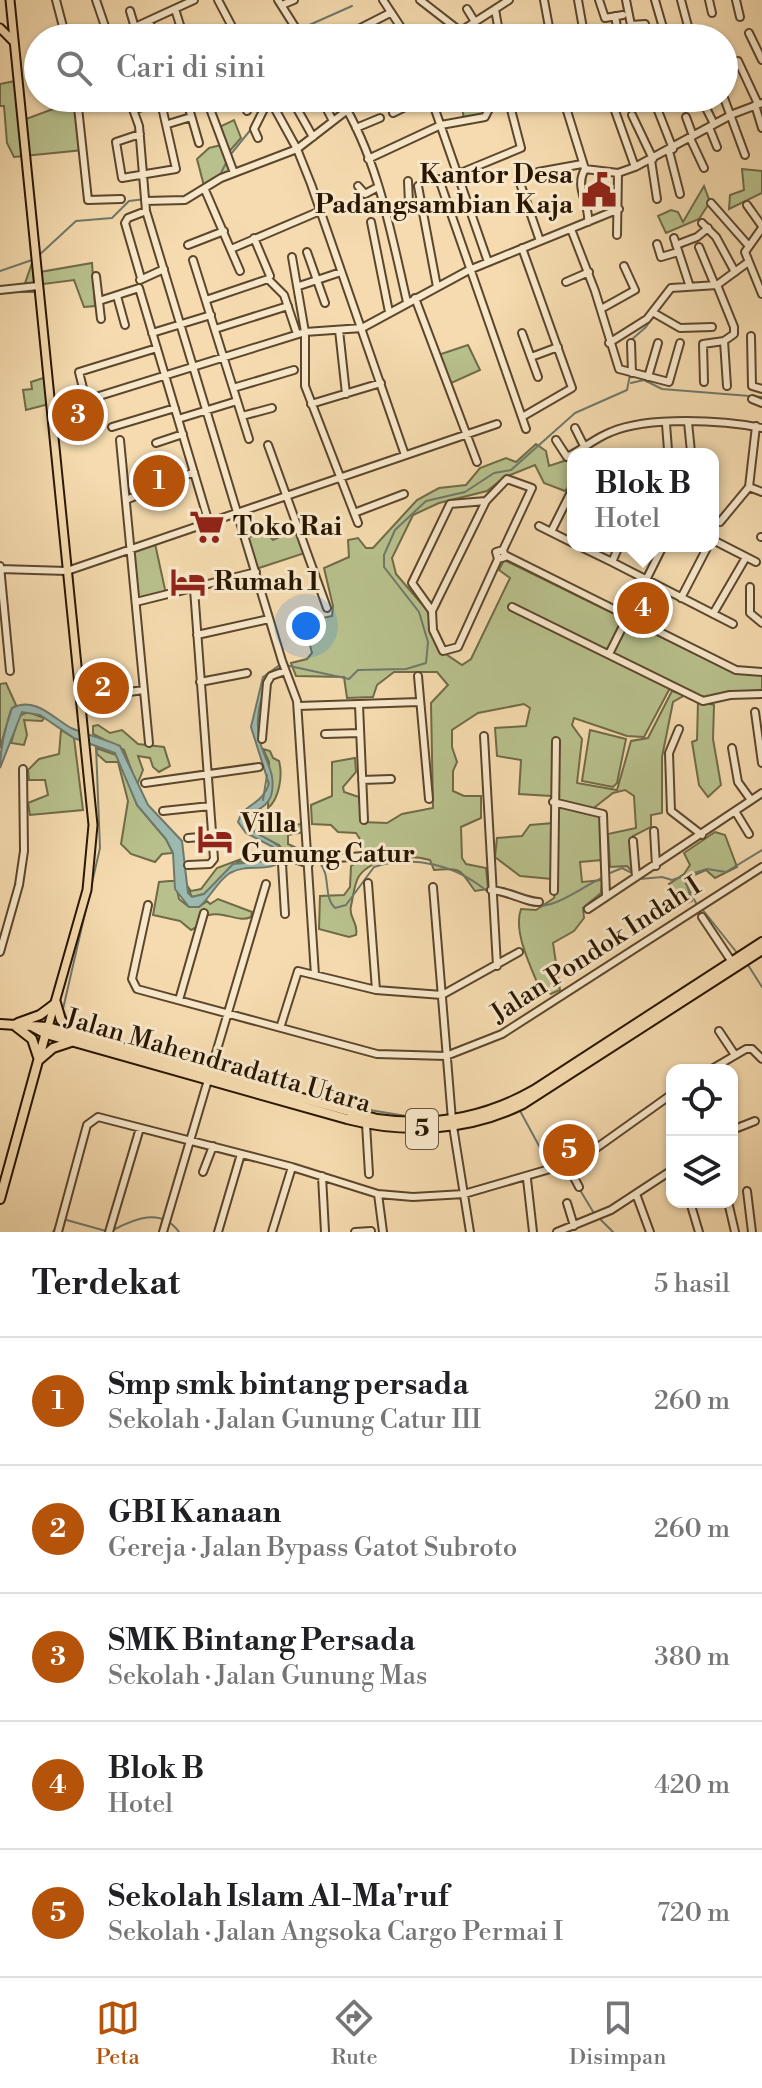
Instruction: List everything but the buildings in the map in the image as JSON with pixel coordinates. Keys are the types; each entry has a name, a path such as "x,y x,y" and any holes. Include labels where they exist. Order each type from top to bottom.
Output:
{"highway":[{"name":"Jalan Mahendradatta Utara","path":"208,1076 377,1119 453,1123 520,1098 762,942"},
{"name":"Jalan Mahendradatta Utara","path":"47,1030 366,1124 408,1129 503,1113 530,1100 762,950"},
{"path":"13,1024 40,1015 56,1003 65,1027 77,1039 63,1043 39,1060"},
{"name":"5","path":"0,1024 47,1030"},
{"path":"13,1024 32,1039 39,1060"},
{"path":"0,1199 47,1030"}],"main road":[{"path":"10,0 93,825 91,869 47,1030"},
{"path":"0,28 13,41"}],"street":[{"path":"0,5 10,0"},
{"path":"56,0 62,24"},
{"path":"96,0 104,24"},
{"path":"142,24 194,0"},
{"path":"218,0 231,24"},
{"path":"293,24 280,3 294,0"},
{"path":"383,0 398,24"},
{"path":"420,0 449,24"},
{"path":"473,24 509,0"},
{"path":"544,0 548,24"},
{"path":"578,0 582,24"},
{"path":"599,0 604,17 619,16 619,24"},
{"path":"626,0 631,24"},
{"path":"655,0 662,24"},
{"path":"681,0 687,24"},
{"path":"709,0 712,13"},
{"path":"736,0 740,17"},
{"path":"175,9 180,24"},
{"path":"467,9 475,22"},
{"path":"495,9 498,24"},
{"path":"130,11 134,24"},
{"path":"368,24 390,13"},
{"path":"749,33 762,60"},
{"path":"738,61 758,104 762,128"},
{"path":"538,172 583,166 618,173 652,160 733,114 758,104"},
{"path":"79,112 88,200 121,199"},
{"path":"134,112 146,176 146,211 298,706 315,975"},
{"path":"140,134 118,139 116,145 122,178 176,169 164,112"},
{"path":"190,112 199,143"},
{"path":"211,112 234,173"},
{"path":"258,138 254,129 262,112"},
{"path":"277,112 297,149 405,455"},
{"path":"299,112 313,137"},
{"path":"328,112 333,121"},
{"path":"145,201 180,201 234,173 297,149 344,112"},
{"path":"348,112 385,208 407,302"},
{"path":"436,112 488,262"},
{"path":"368,159 441,125 485,117 488,112"},
{"path":"458,174 521,148 512,112"},
{"path":"567,112 583,166 580,186 588,222"},
{"path":"615,112 635,167"},
{"path":"658,112 671,150 680,194"},
{"path":"706,112 717,147"},
{"path":"733,114 745,155"},
{"path":"632,115 652,160 657,199"},
{"path":"168,124 191,117"},
{"path":"686,117 704,168"},
{"path":"356,128 380,118"},
{"path":"617,235 618,173"},
{"path":"439,179 526,429"},
{"path":"385,208 409,203 408,181"},
{"path":"520,183 540,241"},
{"path":"358,186 365,194 378,187"},
{"path":"418,186 437,287"},
{"path":"205,190 240,271"},
{"path":"711,203 748,245"},
{"path":"747,205 762,227 745,252 762,294"},
{"path":"752,212 762,206"},
{"path":"51,411 297,334 362,328 469,270 619,209"},
{"path":"146,211 128,218 125,223 141,278 139,288 209,523"},
{"path":"231,249 320,211"},
{"path":"371,222 389,312"},
{"path":"657,244 662,258 676,245 697,237 705,226 735,272"},
{"path":"571,229 589,272 617,366 669,382 680,343"},
{"path":"188,245 224,231"},
{"path":"254,238 269,278 288,306 297,334"},
{"path":"676,245 689,284"},
{"path":"699,247 734,327 734,334 724,341 703,344 704,382"},
{"path":"522,248 571,390 522,417"},
{"path":"307,252 325,303"},
{"path":"292,257 305,332 303,377 358,523"},
{"path":"193,260 249,439"},
{"path":"609,343 654,313 667,291 689,284 716,284 747,263"},
{"path":"601,309 635,290 624,266"},
{"path":"141,278 164,269"},
{"path":"299,286 341,272"},
{"path":"566,282 589,272"},
{"path":"96,276 101,319"},
{"path":"206,300 269,278"},
{"path":"0,290 38,286"},
{"path":"99,301 139,288"},
{"path":"117,296 125,325"},
{"path":"415,298 477,462"},
{"path":"215,329 288,306"},
{"path":"654,313 680,328 698,325 712,327"},
{"path":"152,333 211,315"},
{"path":"339,330 346,394"},
{"path":"522,333 538,377"},
{"path":"751,336 752,386 762,389"},
{"path":"724,341 727,386"},
{"path":"631,343 632,373"},
{"path":"648,377 658,343"},
{"path":"531,357 558,347"},
{"path":"86,400 79,372 157,348"},
{"path":"233,388 294,370"},
{"path":"311,404 381,383"},
{"path":"752,399 762,403"},
{"path":"178,419 237,401"},
{"path":"112,427 175,408"},
{"path":"242,416 272,408"},
{"path":"575,428 585,448 614,431 666,424 712,420 760,426 749,487 720,522"},
{"path":"688,422 691,448"},
{"path":"10,671 0,568 67,571 131,552 497,424"},
{"path":"666,424 668,448"},
{"path":"156,443 183,434"},
{"path":"120,440 149,743"},
{"path":"556,440 567,457"},
{"path":"268,445 327,608"},
{"path":"126,500 194,472"},
{"path":"506,479 532,485 502,555 458,647 443,651 433,630 432,611 486,501 506,479"},
{"path":"749,487 762,492"},
{"path":"354,513 404,494"},
{"path":"551,532 567,500"},
{"path":"432,611 412,583 450,504 486,501"},
{"path":"539,526 567,540"},
{"path":"719,544 756,562"},
{"path":"593,552 733,624"},
{"path":"612,562 616,552"},
{"path":"609,654 660,552"},
{"path":"681,598 705,552"},
{"path":"502,555 736,670 762,672"},
{"path":"713,614 745,559"},
{"path":"136,602 256,572"},
{"path":"750,587 750,613 762,623"},
{"path":"188,865 212,863 194,589"},
{"path":"512,607 703,701 730,695 762,694"},
{"path":"197,635 269,619"},
{"path":"262,739 267,683 271,676 285,670"},
{"path":"200,682 247,673"},
{"path":"418,676 429,799"},
{"path":"81,699 143,690"},
{"path":"298,706 419,702"},
{"path":"359,705 364,820"},
{"path":"755,712 762,763"},
{"path":"679,729 669,753 671,811 702,835"},
{"path":"325,734 360,733"},
{"path":"484,736 497,966"},
{"path":"554,891 556,741"},
{"path":"732,748 738,782 751,800"},
{"path":"145,783 259,767"},
{"path":"0,952 19,885 24,851 23,769"},
{"path":"362,780 391,779"},
{"path":"588,909 762,793"},
{"path":"553,802 603,814 606,895"},
{"path":"163,811 210,806"},
{"path":"735,811 749,834"},
{"path":"654,831 656,866"},
{"path":"188,838 212,836"},
{"path":"633,841 636,877"},
{"path":"285,914 282,864 289,857 309,862 364,856"},
{"name":"Jalan Pondok Indah I","path":"446,1056 502,1034 762,867"},
{"path":"368,883 376,990"},
{"path":"163,1232 266,884"},
{"path":"433,887 453,1123 470,1232"},
{"path":"491,890 512,892 529,901 539,902"},
{"path":"148,905 132,983 137,989 281,1025 377,1054 446,1056"},
{"path":"179,1000 204,913"},
{"path":"702,917 732,962"},
{"path":"281,1025 295,973 376,990 442,995 519,952"},
{"path":"719,1031 735,1055"},
{"path":"720,1064 752,1049 762,1059"},
{"path":"58,1232 87,1125 98,1117 292,1167 378,1194 464,1194 527,1179 567,1164 588,1154 666,1098"},
{"path":"738,1128 755,1121"},
{"path":"366,1124 369,1174"},
{"path":"109,1232 140,1128"},
{"path":"203,1172 213,1146"},
{"path":"218,1232 241,1154"},
{"path":"567,1164 579,1187"},
{"path":"272,1232 292,1167"},
{"path":"557,1232 587,1222 666,1174"},
{"path":"322,1176 325,1232"},
{"path":"527,1179 533,1232"},
{"path":"747,1191 752,1232"},
{"path":"378,1194 383,1232"},
{"path":"636,1194 650,1232"},
{"path":"567,1203 574,1226"},
{"path":"692,1208 699,1232"},
{"path":"729,1208 735,1232"},
{"path":"587,1222 588,1232"},
{"path":"355,1232 371,1231"}],"green space":[{"path":"15,81 21,121 45,112 78,112 83,150 14,157 7,143 4,106 0,106 0,84"},
{"path":"463,112 484,112 484,116 464,121"},
{"path":"234,120 241,138 227,154 232,173 204,186 197,159 209,148 221,145 215,129"},
{"path":"742,169 762,171 762,193 729,209 730,195 744,190"},
{"path":"704,186 710,202 699,219 666,233 658,216 671,210 678,212 683,222"},
{"path":"32,263 34,273 92,263 95,306 84,307 74,280 35,285 36,292 22,292"},
{"path":"468,345 480,370 449,384 435,356"},
{"path":"46,377 49,404 26,410 23,390 32,389 31,382"},
{"path":"536,444 546,451 549,466 567,460 567,488 565,491 544,483 535,465 505,477 487,491 439,503 413,515 392,558 396,574 427,610 440,650 462,665 471,659 510,578 499,570 504,560 735,673 762,675 762,693 710,700 670,688 644,737 627,736 574,718 572,725 582,739 577,783 617,790 631,741 648,738 672,691 685,695 673,702 662,757 662,813 651,815 651,827 633,836 633,872 627,866 610,867 608,834 636,828 634,796 625,790 613,793 595,807 601,820 602,860 580,862 582,882 602,880 601,893 583,908 584,918 574,931 553,943 560,990 551,994 539,987 531,969 521,938 519,918 521,909 536,910 554,898 556,887 552,879 520,876 495,857 497,838 522,836 530,825 553,823 551,796 519,794 521,760 497,756 495,728 526,726 530,708 524,704 478,713 452,730 452,747 457,762 453,771 453,791 464,796 481,796 481,818 461,827 462,858 466,864 486,868 488,889 475,891 460,872 434,870 430,860 402,857 382,861 365,870 357,879 350,910 356,935 349,937 319,929 320,896 344,895 350,887 351,866 360,861 361,843 356,833 338,832 331,825 312,824 311,805 332,796 332,762 355,758 356,772 343,787 344,792 359,797 362,822 387,823 402,814 433,808 431,703 448,685 437,672 394,672 377,685 373,697 347,698 344,677 296,676 291,663 307,659 312,653 306,630 308,621 332,616 333,606 324,568 349,557 348,540 358,538 366,548 373,548 417,500 439,488 466,485 480,468 506,458 516,462"},
{"path":"298,528 308,552 253,570 242,539 266,532 273,540"},
{"path":"154,539 166,594 142,599 137,597 131,548"},
{"path":"6,683 16,705 11,710 0,748 0,684"},
{"path":"698,701 714,705 713,739 721,785 708,797 699,785 692,742 697,740"},
{"path":"28,712 44,718 42,721 24,720 27,735 24,745 11,743 19,716"},
{"path":"98,725 110,733 122,730 138,744 164,747 170,766 159,772 150,758 138,756 143,770 137,785 124,750 93,734 93,726"},
{"path":"61,730 74,738 83,810 30,815 28,803 48,795 45,780 29,780 28,770 39,759 59,754"},
{"path":"590,730 626,739 617,783 613,787 582,781"},
{"path":"96,748 119,756 137,805 166,839 173,853 162,854 155,862 131,854 121,844 128,801 118,762 106,762 97,754"},
{"path":"263,749 270,751 280,767 277,793 268,808 269,762"},
{"path":"302,824 304,832 288,835 288,844 307,853 304,857 285,853 279,845 256,834 256,830 262,828"},
{"path":"715,832 725,835 737,867 715,878 706,870 685,879 692,901 684,904 669,884 684,874 690,865 684,853"},
{"path":"273,847 276,855 273,859 238,862 204,894 192,897 186,884 191,891 201,889 217,868 244,858 271,859"},
{"path":"175,881 179,899 189,907 199,907 207,901 210,904 218,899 252,912 251,917 240,919 208,915 200,918 197,927 191,930 180,921 153,915 159,882"}],"water":[{"path":"281,664 283,669 275,674 264,691 258,722 260,742 271,774 271,796 246,821 255,832 278,846 285,858 272,866 245,868 230,873 199,907 189,907 175,889 173,853 166,839 137,805 115,753 74,738 40,715 22,712 0,768 9,715 12,708 20,705 36,706 71,728 120,746 148,805 182,841 188,893 192,897 204,894 233,864 266,861 276,855 273,847 246,833 238,822 244,811 262,797 269,784 251,727 263,677"}],"waterway":[{"path":"312,24 352,6"},
{"path":"231,154 252,128"},
{"path":"206,183 220,175 226,163"},
{"path":"37,257 76,221 112,218 129,201 145,199"},
{"path":"0,271 32,260"},
{"path":"630,341 646,327 661,305"},
{"path":"285,665 349,679 358,670 406,669 426,663 428,642 419,612 384,567 384,555 395,530 426,501 465,492 494,473 511,470 575,413 627,390 630,375"},
{"path":"631,383 644,380 662,389 762,397"},
{"path":"96,746 100,848 63,1009 68,1022 104,1039"},
{"path":"263,800 267,775"},
{"path":"640,879 662,877 672,880 707,869 726,872 762,850"},
{"path":"283,858 290,854 306,860"},
{"path":"320,863 329,898 335,908 346,905 374,867 389,863 434,864 462,875 488,892"},
{"path":"610,873 622,868 632,873"},
{"path":"520,901 530,905 551,904 602,878"},
{"path":"683,878 697,905"},
{"path":"702,909 738,954"},
{"path":"748,965 762,987"},
{"path":"126,1045 209,1067"},
{"path":"215,1069 293,1091"},
{"path":"346,1106 406,1116 442,1116"},
{"path":"519,1109 550,1166"},
{"path":"580,1190 595,1215"},
{"path":"113,1230 138,1219 156,1217 172,1224 179,1232"},
{"path":"63,1219 106,1231"},
{"path":"600,1219 613,1232"},
{"path":"53,1232 58,1223"}],"place":[{"name":"Kantor Desa Padangsambian Kaja","path":"599,190"},
{"name":"SMK Bintang Persada","path":"78,415"},
{"name":"Smp smk bintang persada","path":"159,481"},
{"name":"Toko Rai","path":"207,527"},
{"name":"Rumah 1","path":"188,582"},
{"name":"Blok B","path":"643,608"},
{"name":"GBI Kanaan","path":"103,688"},
{"name":"Villa Gunung Catur","path":"215,839"},
{"name":"Sekolah Islam Al-Ma'ruf","path":"569,1150"}]}
